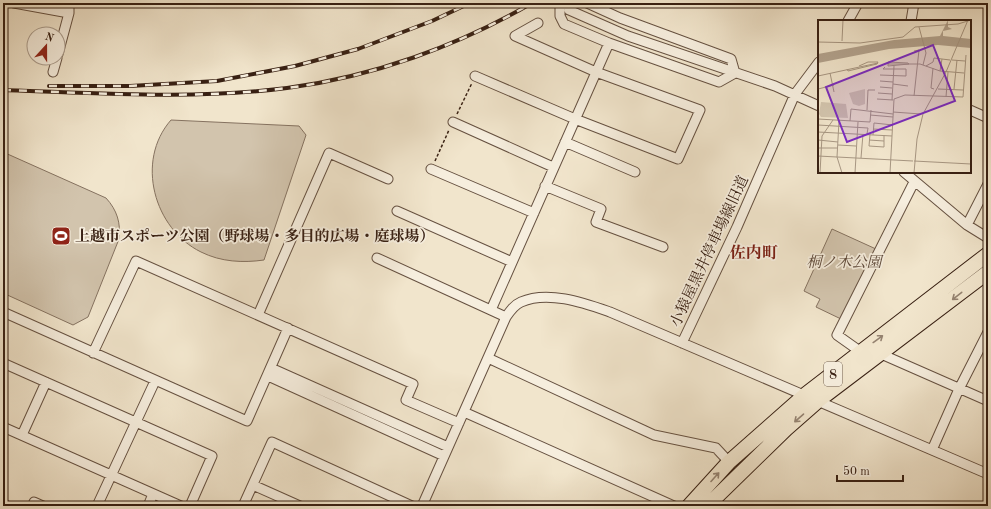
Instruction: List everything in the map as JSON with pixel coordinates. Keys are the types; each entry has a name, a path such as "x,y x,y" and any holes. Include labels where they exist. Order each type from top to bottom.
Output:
{"highway":[{"name":"8","path":"689,506 729,462 806,394 988,254"},
{"name":"8","path":"708,506 786,429 819,400 988,272"}],"street":[{"path":"14,3 69,13"},
{"path":"66,26 69,13 69,3"},
{"path":"587,3 620,18 732,59 735,73"},
{"path":"849,20 858,3"},
{"path":"911,20 914,3"},
{"path":"735,73 719,82 609,44 564,24 560,16 560,8 567,7 628,36 735,73 795,94 818,106"},
{"path":"475,76 575,119 678,159 700,110 596,72 515,36 538,23"},
{"path":"491,310 609,44"},
{"name":"小猿屋黒井停車場線旧道","path":"422,506 506,317 514,306 528,300 566,298 610,312 682,343 738,227 795,94 818,63"},
{"path":"53,72 55,66"},
{"path":"971,110 988,118"},
{"path":"453,122 554,167"},
{"path":"565,142 635,172"},
{"path":"258,315 329,153 388,179"},
{"path":"431,169 534,213"},
{"path":"905,173 967,225 988,238"},
{"path":"861,352 837,335 914,182"},
{"path":"967,225 988,184"},
{"path":"545,186 601,209 596,222 664,247"},
{"path":"397,211 512,262"},
{"path":"377,258 506,317"},
{"path":"93,353 136,261 413,384 406,400 459,423"},
{"path":"3,312 154,381 247,421 288,328"},
{"path":"932,450 958,389 988,332"},
{"path":"682,343 806,394 988,474"},
{"path":"881,354 988,401"},
{"path":"488,358 654,435 716,448 729,462"},
{"path":"3,363 212,456 190,506"},
{"path":"269,372 448,447"},
{"path":"269,372 444,456"},
{"path":"97,506 154,381"},
{"path":"22,435 46,382"},
{"path":"464,412 674,506"},
{"path":"3,427 181,506"},
{"path":"243,506 272,442 412,506"},
{"path":"253,485 300,506"},
{"path":"148,506 153,494"},
{"path":"3,504 7,506"}],"green space":[{"path":"171,120 299,126 306,135 264,260 232,261 216,258 201,252 185,241 171,227 161,211 155,193 152,174 154,155 160,136"},
{"name":"上越市スポーツ公園（野球場・多目的広場・庭球場）","path":"3,152 106,198 113,207 119,222 119,239 88,317 73,325 3,293"},
{"name":"桐ノ木公園","path":"832,229 876,249 841,319 816,307 820,299 804,291"}],"railway":[{"path":"49,86 130,86 217,81 295,66 358,49 432,21 470,3"},
{"path":"3,90 181,95 252,92 319,83 382,68 414,58 474,33 504,19 532,3"}],"place":[{"name":"上越市スポーツ公園（野球場・多目的広場・庭球場）","path":"61,236"}],"district":[{"name":"佐内町","path":"754,252"}]}
